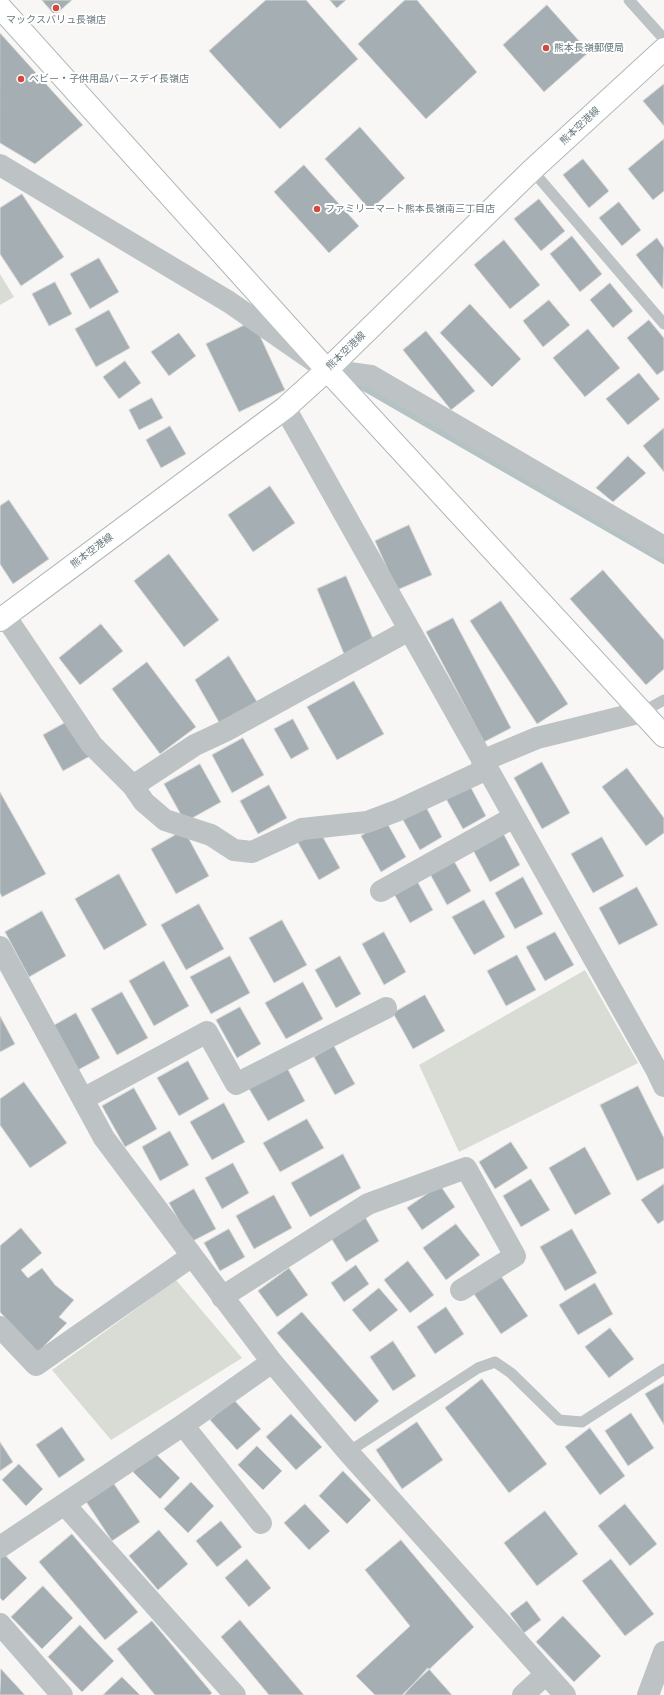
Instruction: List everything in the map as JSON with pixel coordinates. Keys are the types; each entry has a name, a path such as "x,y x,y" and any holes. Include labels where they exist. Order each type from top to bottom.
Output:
{"street":[{"path":"0,7 327,370 664,736"},
{"name":"熊本空港線","path":"2,618 285,408 327,370 532,170 664,49"},
{"path":"0,165 229,302 327,370 371,376 664,547"},
{"path":"285,408 656,1068 664,1086"},
{"path":"2,618 92,745 133,786 144,802 165,820 211,835 234,850 252,852 302,828 367,822 399,810 537,738 642,712"},
{"path":"133,786 195,745 225,731 409,630"},
{"path":"382,891 514,817"},
{"path":"2,954 104,1138 222,1297 272,1362 348,1452 565,1695"},
{"path":"83,1099 207,1032 236,1084 386,1008"},
{"path":"222,1297 368,1204 466,1168 515,1256 461,1290"},
{"path":"0,1327 36,1365 192,1256"},
{"path":"0,1547 183,1426 272,1362"},
{"path":"183,1426 261,1523"},
{"path":"65,1505 235,1695"},
{"path":"0,1624 62,1695"},
{"path":"648,1695 664,1652"},
{"path":"523,1695 546,1674"}],"lane":[{"path":"628,0 664,39"},
{"path":"532,170 664,324"},
{"path":"642,712 664,700"},
{"path":"348,1452 478,1368 495,1362 511,1373 559,1420 582,1422 664,1370"}],"shaded area":[{"path":"0,274 14,297 0,305"},
{"path":"585,970 638,1063 459,1152 419,1065"},
{"path":"176,1280 242,1358 111,1440 52,1370"}],"building":[{"name":"マックスバリュ長嶺店","path":"42,0 72,0 55,15"},
{"path":"266,0 306,0 358,59 280,129 209,51"},
{"path":"330,0 346,0 337,8"},
{"path":"405,0 417,0 477,72 426,119 358,44"},
{"name":"熊本長嶺郵便局","path":"547,5 589,52 544,92 503,45"},
{"name":"ベビー・子供用品バースデイ長嶺店","path":"0,33 83,125 35,164 0,143"},
{"path":"664,84 664,126 643,101"},
{"path":"360,127 405,178 370,210 325,159"},
{"path":"664,139 664,191 653,200 628,169"},
{"path":"583,159 609,191 589,208 563,175"},
{"name":"ファミリーマート熊本長嶺南三丁目店","path":"304,165 359,226 329,253 274,192"},
{"path":"22,194 64,257 21,286 0,254 0,208"},
{"path":"539,199 565,231 541,251 514,219"},
{"path":"619,202 641,230 622,246 599,218"},
{"path":"572,236 602,274 580,292 550,254"},
{"path":"657,238 664,248 663,289 636,255"},
{"path":"504,240 540,285 510,309 474,265"},
{"path":"99,258 119,292 90,309 70,274"},
{"path":"55,282 72,314 49,326 32,294"},
{"path":"610,283 633,311 613,328 590,300"},
{"path":"549,300 570,325 543,347 523,321"},
{"path":"470,304 521,359 492,387 440,333"},
{"path":"109,310 130,348 96,367 75,329"},
{"path":"649,320 664,338 664,370 657,375 627,338"},
{"path":"253,321 285,390 239,412 206,344"},
{"path":"588,329 620,368 585,397 553,358"},
{"path":"426,331 475,391 451,410 403,350"},
{"path":"179,333 196,356 169,376 151,352"},
{"path":"125,361 141,383 119,399 103,377"},
{"path":"639,373 660,399 628,425 606,399"},
{"path":"152,398 163,418 139,430 129,410"},
{"path":"170,426 186,454 161,468 146,440"},
{"path":"664,428 664,472 643,446"},
{"path":"628,456 646,473 613,502 596,488"},
{"path":"270,486 295,523 253,552 228,515"},
{"path":"9,500 49,559 13,584 0,564 0,506"},
{"path":"409,525 432,575 397,590 375,541"},
{"path":"169,554 219,620 184,647 134,581"},
{"path":"603,570 664,640 664,669 646,685 570,599"},
{"path":"346,576 374,641 344,654 317,589"},
{"path":"501,601 568,704 537,724 470,621"},
{"path":"453,618 511,728 484,742 426,632"},
{"path":"101,624 123,651 80,685 59,658"},
{"path":"229,656 259,705 220,724 195,680"},
{"path":"147,662 196,727 160,754 112,689"},
{"path":"354,681 384,734 337,760 307,707"},
{"path":"72,719 92,755 63,771 43,735"},
{"path":"293,719 309,749 291,759 274,729"},
{"path":"243,738 264,775 232,793 212,755"},
{"path":"542,762 570,813 542,829 514,778"},
{"path":"200,764 221,802 185,822 164,784"},
{"path":"627,768 664,818 664,833 646,846 602,787"},
{"path":"469,784 486,816 463,829 445,797"},
{"path":"269,785 287,818 258,834 240,801"},
{"path":"0,792 46,874 2,897 0,893"},
{"path":"426,807 442,837 420,850 403,820"},
{"path":"386,821 406,857 381,872 361,836"},
{"path":"184,830 209,876 176,894 151,849"},
{"path":"319,830 340,868 319,880 297,841"},
{"path":"503,833 520,865 490,882 473,850"},
{"path":"602,837 624,876 593,893 571,854"},
{"path":"454,861 471,891 447,905 430,874"},
{"path":"119,874 147,925 104,950 75,899"},
{"path":"523,877 543,914 515,929 495,893"},
{"path":"416,879 433,910 410,923 393,892"},
{"path":"637,887 658,925 619,945 599,908"},
{"path":"484,900 505,937 474,955 452,917"},
{"path":"199,904 224,949 186,970 161,925"},
{"path":"42,911 66,956 29,977 5,932"},
{"path":"282,920 307,965 274,983 249,938"},
{"path":"384,932 406,972 384,985 362,944"},
{"path":"555,932 574,965 545,981 526,947"},
{"path":"517,955 536,990 506,1006 487,971"},
{"path":"230,956 250,993 211,1014 190,977"},
{"path":"340,956 361,994 336,1008 315,970"},
{"path":"164,961 189,1006 154,1026 129,981"},
{"path":"303,982 323,1019 286,1039 265,1003"},
{"path":"122,992 148,1038 117,1055 91,1009"},
{"path":"425,995 445,1031 413,1049 393,1013"},
{"path":"240,1007 261,1044 237,1058 216,1020"},
{"path":"76,1013 100,1058 78,1070 53,1026"},
{"path":"0,1016 15,1044 0,1052"},
{"path":"334,1046 355,1084 335,1095 314,1057"},
{"path":"188,1061 209,1099 179,1116 157,1078"},
{"path":"286,1066 305,1101 268,1121 248,1087"},
{"path":"24,1082 67,1143 30,1168 0,1125 0,1099"},
{"path":"638,1086 664,1138 664,1168 637,1181 600,1105"},
{"path":"134,1088 157,1129 125,1147 102,1106"},
{"path":"224,1103 245,1142 212,1160 190,1122"},
{"path":"307,1119 324,1148 280,1172 263,1143"},
{"path":"170,1131 189,1165 160,1181 142,1147"},
{"path":"511,1142 528,1168 495,1189 479,1162"},
{"path":"585,1147 611,1194 575,1215 549,1168"},
{"path":"343,1154 361,1188 310,1217 291,1183"},
{"path":"233,1163 249,1193 222,1209 205,1178"},
{"path":"531,1179 550,1210 521,1227 503,1196"},
{"path":"664,1184 664,1220 658,1224 641,1200"},
{"path":"440,1185 455,1207 422,1230 407,1208"},
{"path":"194,1189 216,1229 191,1242 169,1203"},
{"path":"274,1195 292,1228 254,1249 236,1216"},
{"path":"365,1217 379,1241 346,1262 331,1238"},
{"path":"456,1224 480,1255 446,1280 423,1248"},
{"path":"21,1228 42,1253 21,1270 28,1278 42,1268 55,1285 74,1300 59,1317 67,1323 37,1353 0,1312 0,1246"},
{"path":"229,1229 245,1257 220,1271 204,1243"},
{"path":"572,1229 597,1273 565,1291 540,1247"},
{"path":"408,1261 434,1295 410,1313 384,1280"},
{"path":"356,1265 369,1284 344,1302 331,1283"},
{"path":"289,1268 308,1295 277,1317 258,1291"},
{"path":"501,1276 528,1316 501,1334 474,1294"},
{"path":"595,1283 613,1314 578,1335 559,1305"},
{"path":"379,1288 398,1310 370,1332 352,1310"},
{"path":"446,1307 464,1334 435,1354 417,1327"},
{"path":"302,1312 379,1401 355,1422 277,1333"},
{"path":"610,1328 634,1359 609,1378 585,1347"},
{"path":"393,1341 416,1376 393,1391 370,1357"},
{"path":"482,1379 547,1464 509,1493 445,1408"},
{"path":"664,1383 664,1425 645,1394"},
{"path":"234,1400 261,1429 237,1450 210,1420"},
{"path":"631,1413 654,1448 628,1466 605,1431"},
{"path":"291,1414 322,1447 296,1470 266,1437"},
{"path":"417,1422 443,1460 402,1489 376,1450"},
{"path":"62,1427 85,1460 59,1478 36,1445"},
{"path":"590,1428 625,1476 600,1495 565,1447"},
{"path":"0,1442 13,1462 0,1471"},
{"path":"257,1446 282,1471 263,1490 238,1465"},
{"path":"153,1451 180,1478 160,1499 133,1472"},
{"path":"19,1464 43,1489 26,1506 2,1480"},
{"path":"343,1471 371,1500 347,1524 319,1496"},
{"path":"112,1481 140,1522 112,1541 85,1500"},
{"path":"191,1482 214,1506 188,1533 164,1509"},
{"path":"305,1504 330,1531 309,1550 284,1523"},
{"path":"625,1504 657,1544 630,1566 598,1526"},
{"path":"545,1511 578,1554 537,1586 504,1543"},
{"path":"221,1521 242,1547 217,1567 196,1541"},
{"path":"159,1530 188,1564 158,1590 129,1556"},
{"path":"72,1534 138,1612 105,1640 39,1562"},
{"path":"401,1540 474,1627 402,1695 375,1695 356,1676 410,1626 365,1570"},
{"path":"1,1551 27,1578 3,1601 0,1598"},
{"path":"247,1559 271,1588 249,1607 225,1578"},
{"path":"611,1559 654,1614 625,1636 582,1581"},
{"path":"43,1586 73,1618 42,1649 11,1617"},
{"path":"527,1601 541,1620 524,1633 510,1614"},
{"path":"563,1616 601,1656 574,1682 536,1642"},
{"path":"240,1620 304,1695 269,1695 221,1637"},
{"path":"152,1621 212,1693 210,1695 155,1695 117,1649"},
{"path":"80,1625 114,1661 82,1692 48,1657"},
{"path":"428,1668 452,1695 404,1695"},
{"path":"1,1669 25,1695 0,1695"},
{"path":"122,1677 140,1695 103,1695"}],"waterway":[{"path":"352,380 664,560"}],"place":[{"name":"マックスバリュ長嶺店","path":"56,8"},
{"name":"熊本長嶺郵便局","path":"546,48"},
{"name":"ベビー・子供用品バースデイ長嶺店","path":"21,79"},
{"name":"ファミリーマート熊本長嶺南三丁目店","path":"317,209"}]}
